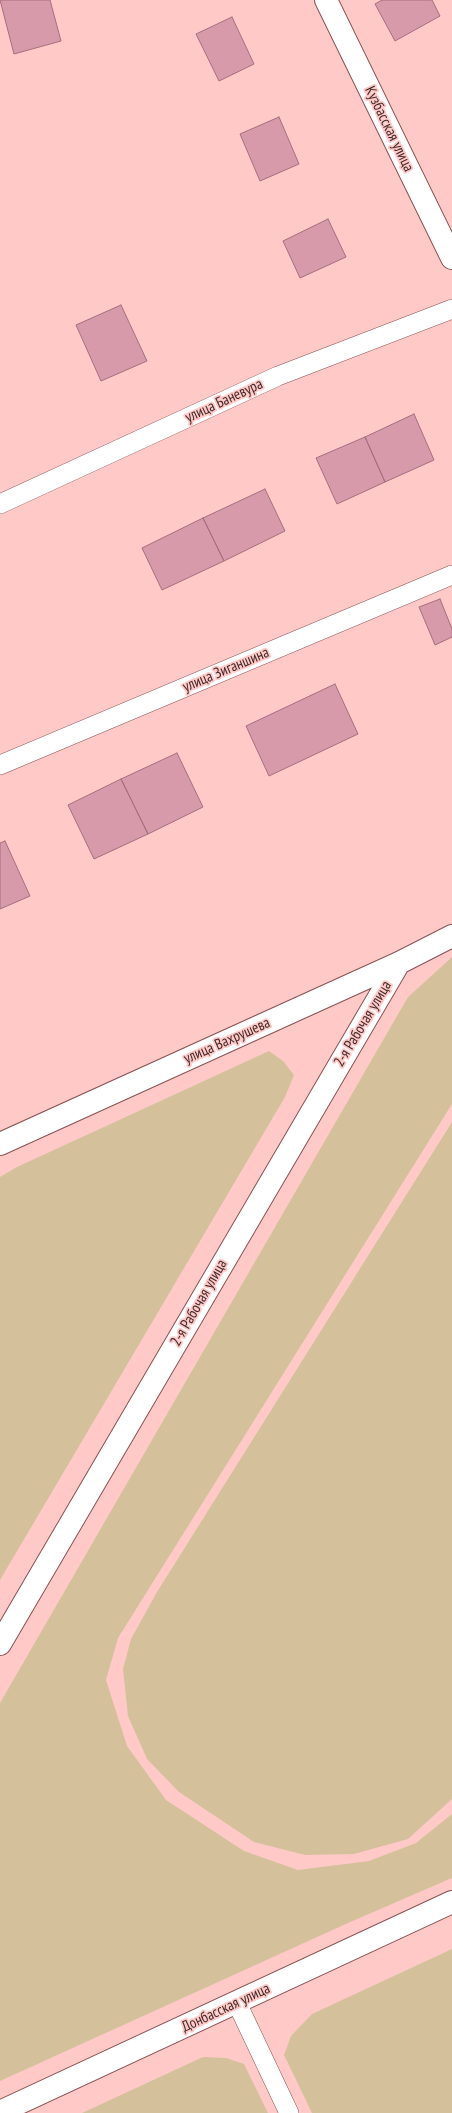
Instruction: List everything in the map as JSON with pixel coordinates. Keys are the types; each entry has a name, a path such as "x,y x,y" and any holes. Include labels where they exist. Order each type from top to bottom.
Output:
{"main road":[{"name":"Кузбасская улица","path":"326,0 452,258"},
{"name":"улица Вахрушева","path":"0,1144 399,963 452,936"},
{"name":"2-я Рабочая улица","path":"0,1644 399,963"},
{"name":"Донбасская улица","path":"0,2112 452,1902"}],"lane":[{"name":"улица Баневура","path":"0,504 278,376 452,309"},
{"name":"улица Зиганшина","path":"0,765 452,575"},
{"path":"237,2003 289,2113"}],"shaded area":[{"path":"452,957 452,1104 118,1638 106,1680 127,1746 166,1800 244,1851 298,1870 369,1861 416,1843 452,1814 452,1878 348,1923 0,2081 0,1703 408,997"},
{"path":"269,1051 283,1061 294,1075 285,1097 0,1580 0,1177 17,1167"},
{"path":"452,1122 452,1799 408,1839 354,1854 305,1855 254,1842 179,1792 147,1759 128,1716 123,1669 131,1639 157,1592"},
{"path":"452,1949 452,2113 312,2113 284,2055 291,2036 312,2014"},
{"path":"203,2057 226,2058 244,2064 268,2113 82,2113"}],"building":[{"path":"0,0 50,0 61,41 14,54"},
{"path":"382,0 432,0 440,16 395,41 375,4"},
{"path":"232,17 254,64 219,81 196,34"},
{"path":"279,117 299,164 260,181 240,134"},
{"path":"328,219 346,257 300,278 283,241"},
{"path":"121,305 147,361 101,381 76,325"},
{"path":"414,414 434,460 385,482 365,437"},
{"path":"365,437 385,482 337,504 316,458"},
{"path":"265,489 285,531 224,561 203,518"},
{"path":"203,518 224,561 162,590 142,548"},
{"path":"440,599 452,629 452,637 435,645 419,607"},
{"path":"335,684 358,734 269,776 246,726"},
{"path":"177,753 203,807 148,834 121,779"},
{"path":"121,779 148,834 94,859 68,805"},
{"path":"5,841 30,896 0,909 0,843"}]}
